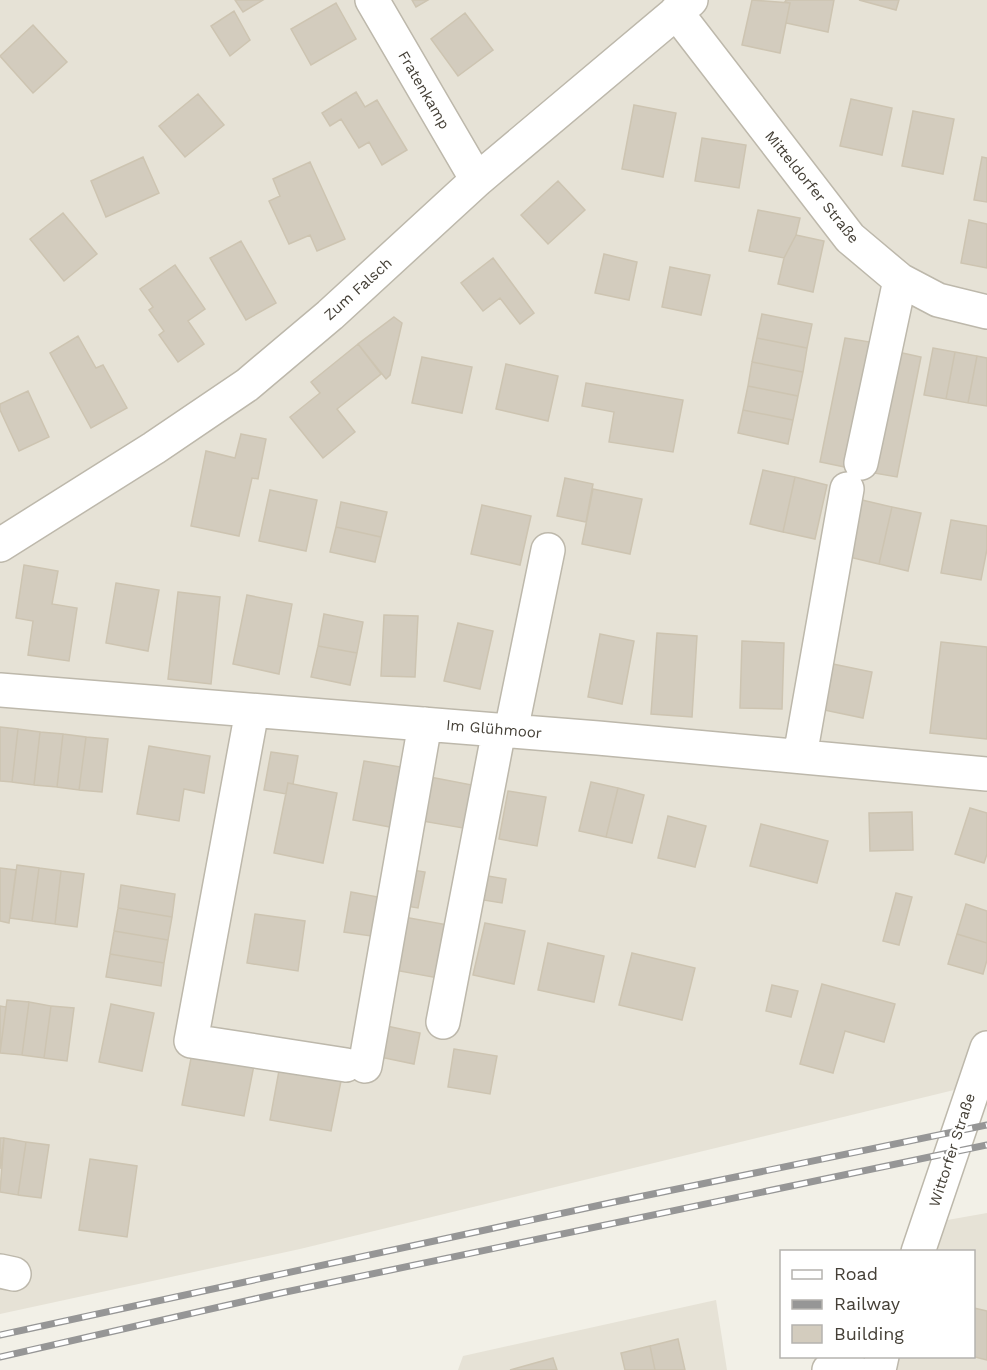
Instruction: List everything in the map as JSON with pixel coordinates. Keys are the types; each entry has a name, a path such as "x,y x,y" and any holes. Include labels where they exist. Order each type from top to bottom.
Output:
{"street":[{"name":"Fratenkamp","path":"372,0 477,180"},
{"name":"Zum Falsch","path":"0,545 154,448 247,385 330,315 477,180 683,6"},
{"name":"Mitteldorfer Straße","path":"683,6 850,238 900,280 938,300 987,312"},
{"path":"800,756 854,476 900,280"},
{"path":"443,1022 505,730 548,550"},
{"name":"Im Glühmoor","path":"0,690 505,730 987,774"},
{"path":"252,711 191,1041 356,1065 424,724"},
{"name":"Wittorfer Straße","path":"918,1250 987,1048"},
{"path":"829,1370 845,1367 852,1370"}],"shaded area":[{"path":"0,0 987,0 987,1082 300,1249 0,1314"},
{"path":"987,1213 987,1370 881,1370 886,1358 975,1358 975,1250 925,1250 936,1222"},
{"path":"716,1300 727,1370 458,1370 463,1356"}],"building":[{"path":"235,0 263,0 243,12"},
{"path":"412,0 428,0 416,7"},
{"path":"752,0 790,3 780,53 742,45"},
{"path":"786,0 834,0 828,32 786,23 790,3 785,2"},
{"path":"859,0 899,0 896,10"},
{"path":"336,3 356,39 311,65 291,29"},
{"path":"234,11 250,40 230,56 211,26"},
{"path":"465,13 493,50 458,76 431,39"},
{"path":"33,25 67,62 33,93 0,56"},
{"path":"356,92 365,107 377,100 407,150 382,165 369,142 359,148 341,119 330,126 322,113"},
{"path":"198,94 224,125 185,157 159,126"},
{"path":"851,99 892,108 882,155 840,146"},
{"path":"634,105 676,113 663,177 622,169"},
{"path":"913,111 954,119 943,174 902,166"},
{"path":"702,138 746,145 739,188 695,181"},
{"path":"143,157 159,193 106,217 91,181"},
{"path":"982,157 987,158 987,202 974,200"},
{"path":"310,162 345,239 317,251 310,235 289,244 269,201 280,196 273,179"},
{"path":"558,181 585,210 548,244 521,215"},
{"path":"758,210 800,218 796,235 784,258 749,251"},
{"path":"63,213 97,254 64,281 30,239"},
{"path":"969,220 987,224 987,268 961,263"},
{"path":"796,235 824,241 813,292 778,284 784,258"},
{"path":"241,241 276,303 246,320 210,258"},
{"path":"604,254 637,262 629,300 595,293"},
{"path":"493,258 534,313 520,324 500,298 483,311 461,283"},
{"path":"175,265 205,309 188,321 204,344 178,362 159,335 164,331 149,310 153,307 140,289"},
{"path":"670,267 710,275 701,315 662,307"},
{"path":"762,314 812,324 807,348 757,338"},
{"path":"394,317 402,323 390,375 386,379 358,344"},
{"path":"78,336 96,368 103,365 127,408 91,428 50,353"},
{"path":"757,338 807,348 803,372 752,362"},
{"path":"845,338 870,342 845,467 820,462"},
{"path":"358,344 381,374 337,409 355,432 323,458 290,417 320,393 311,382"},
{"path":"933,348 955,352 946,399 924,395"},
{"path":"898,352 921,357 897,477 874,473"},
{"path":"955,352 977,356 968,403 946,399"},
{"path":"977,356 987,358 987,406 968,403"},
{"path":"422,357 472,367 462,413 412,403"},
{"path":"752,362 803,372 798,396 748,386"},
{"path":"506,364 558,376 548,421 496,409"},
{"path":"586,383 683,400 673,452 609,442 614,412 582,406"},
{"path":"748,386 798,396 793,420 743,410"},
{"path":"28,391 49,437 19,451 0,410 0,404"},
{"path":"743,410 793,420 788,444 738,433"},
{"path":"241,434 266,439 258,479 252,478 239,536 191,526 206,451 235,458"},
{"path":"763,470 795,477 783,532 750,524"},
{"path":"795,477 827,485 815,539 783,532"},
{"path":"565,478 593,484 586,522 557,516"},
{"path":"593,489 642,499 630,554 582,544"},
{"path":"270,490 317,500 306,551 259,541"},
{"path":"862,500 892,507 879,564 849,557"},
{"path":"341,502 387,512 381,537 336,527"},
{"path":"482,505 531,516 520,565 471,554"},
{"path":"892,507 921,513 908,571 879,564"},
{"path":"951,520 987,526 987,549 981,580 941,573"},
{"path":"336,527 381,537 375,562 330,552"},
{"path":"24,565 58,571 52,604 77,608 69,661 28,655 33,621 16,618"},
{"path":"116,583 159,590 148,651 106,643"},
{"path":"178,592 220,597 211,684 168,679"},
{"path":"247,595 292,604 279,674 233,664"},
{"path":"324,614 363,622 357,653 318,646"},
{"path":"384,615 418,616 415,677 381,676"},
{"path":"458,623 493,631 480,689 444,681"},
{"path":"657,633 697,636 692,717 651,714"},
{"path":"600,634 634,641 622,704 588,697"},
{"path":"742,641 784,643 782,709 740,708"},
{"path":"941,642 987,647 987,739 930,733"},
{"path":"318,646 357,653 350,685 311,677"},
{"path":"833,664 872,672 863,718 824,710"},
{"path":"0,727 18,729 12,782 0,781"},
{"path":"18,729 40,732 34,785 12,782"},
{"path":"40,732 63,734 57,787 34,785"},
{"path":"63,734 86,737 79,790 57,787"},
{"path":"86,737 108,739 102,792 79,790"},
{"path":"149,746 210,756 204,793 184,789 179,821 137,814"},
{"path":"271,752 298,756 293,784 288,783 286,794 264,790"},
{"path":"364,761 401,767 390,827 353,820"},
{"path":"430,777 472,785 463,828 422,821"},
{"path":"591,782 618,788 606,837 579,831"},
{"path":"288,783 337,793 323,863 274,853"},
{"path":"618,788 644,795 632,843 606,837"},
{"path":"508,791 546,797 537,846 499,839"},
{"path":"970,808 987,813 987,854 984,863 955,854"},
{"path":"912,812 913,850 870,851 869,813"},
{"path":"668,816 706,826 695,867 658,858"},
{"path":"761,824 828,841 817,883 750,866"},
{"path":"17,865 39,868 32,921 10,918"},
{"path":"0,868 16,870 9,923 0,921"},
{"path":"39,868 61,871 55,924 32,921"},
{"path":"407,869 425,872 418,908 400,905"},
{"path":"61,871 84,874 77,927 55,924"},
{"path":"482,875 506,879 502,903 477,899"},
{"path":"121,885 175,894 172,917 118,908"},
{"path":"351,892 378,897 371,936 344,932"},
{"path":"896,893 912,897 899,945 883,941"},
{"path":"966,904 987,911 987,943 957,934"},
{"path":"118,908 172,917 168,940 114,931"},
{"path":"255,914 305,921 298,971 247,963"},
{"path":"404,917 448,925 438,978 394,970"},
{"path":"485,923 525,931 514,984 473,975"},
{"path":"114,931 168,940 164,963 110,954"},
{"path":"957,934 987,943 987,960 983,974 948,964"},
{"path":"548,943 604,956 594,1002 538,990"},
{"path":"632,953 695,968 682,1020 619,1005"},
{"path":"110,954 164,963 161,986 106,977"},
{"path":"822,984 895,1004 884,1042 845,1031 833,1073 800,1064"},
{"path":"772,985 798,991 791,1017 766,1011"},
{"path":"7,1000 29,1002 22,1055 0,1053"},
{"path":"29,1002 51,1006 44,1058 22,1055"},
{"path":"111,1004 154,1013 142,1071 99,1062"},
{"path":"0,1006 6,1007 0,1052"},
{"path":"51,1006 74,1008 67,1061 44,1058"},
{"path":"382,1025 420,1033 414,1064 375,1056"},
{"path":"193,1048 255,1060 244,1116 182,1105"},
{"path":"454,1049 497,1056 490,1094 448,1087"},
{"path":"280,1065 342,1076 331,1131 270,1120"},
{"path":"0,1138 4,1138 0,1169"},
{"path":"4,1138 26,1142 18,1195 0,1192"},
{"path":"26,1142 49,1145 41,1198 18,1195"},
{"path":"90,1159 137,1166 127,1237 79,1230"},
{"path":"975,1308 987,1311 987,1360 975,1357"},
{"path":"678,1339 685,1370 655,1370 650,1346"},
{"path":"650,1346 655,1370 625,1370 621,1353"},
{"path":"553,1358 557,1370 510,1370"}],"railway":[{"path":"0,1335 619,1201 987,1125"},
{"path":"0,1357 281,1293 987,1145"}]}
